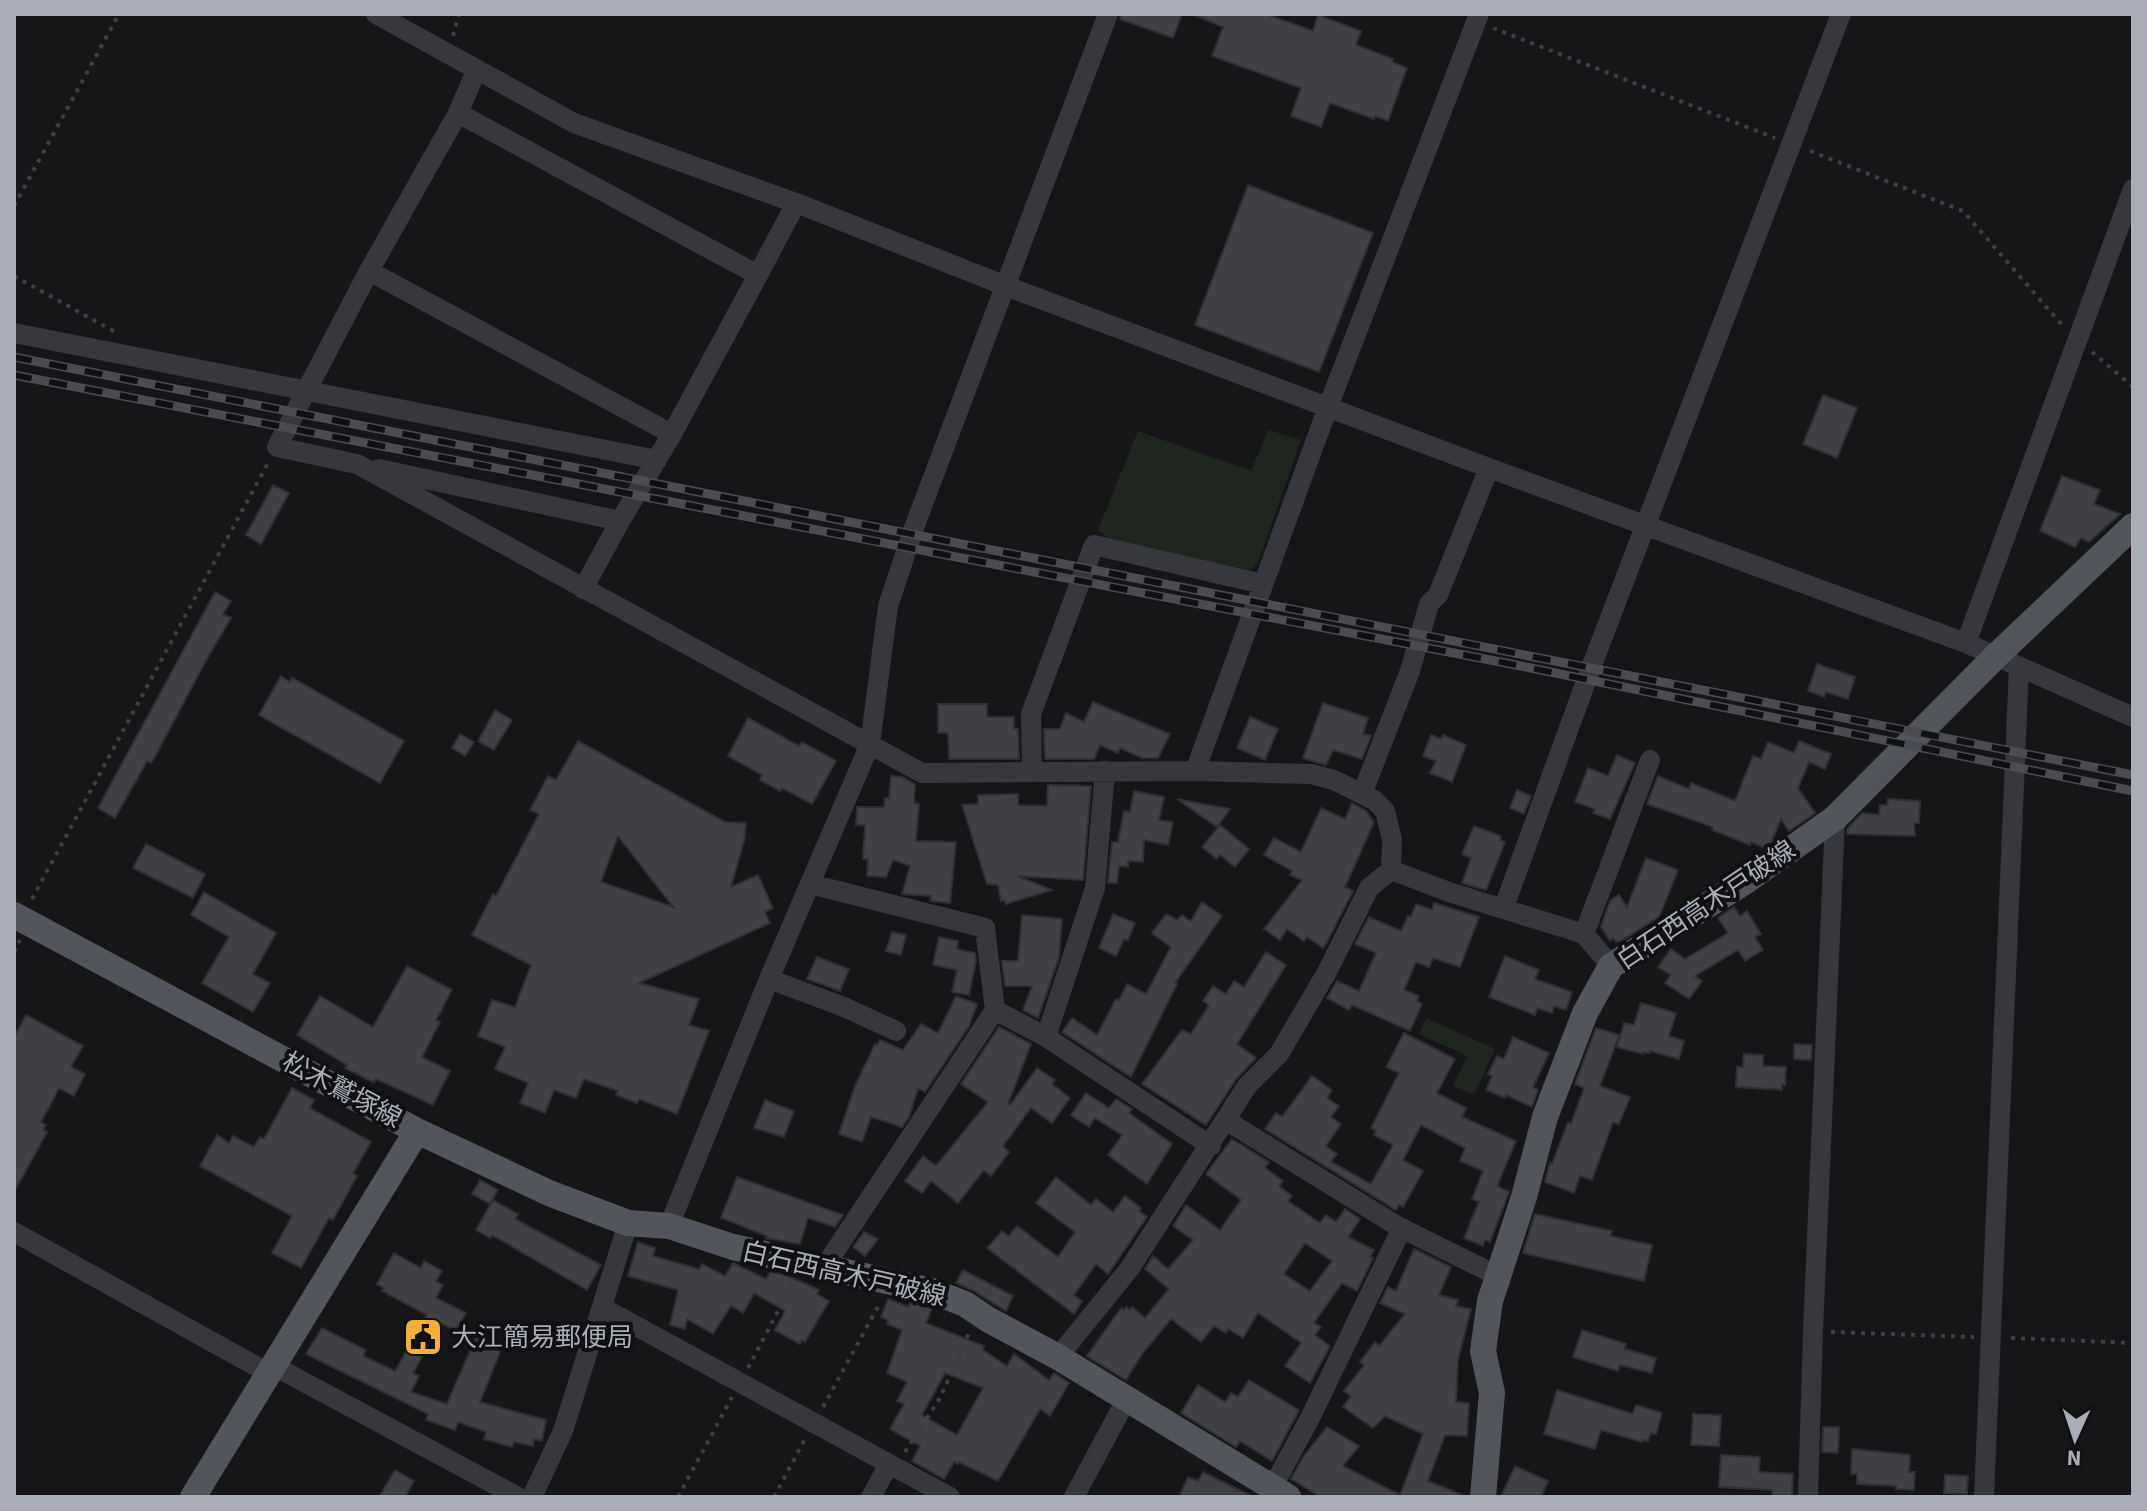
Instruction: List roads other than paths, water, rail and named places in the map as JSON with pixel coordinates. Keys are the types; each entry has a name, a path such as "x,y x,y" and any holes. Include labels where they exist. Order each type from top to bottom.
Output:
{"main road":[{"name":"白石西高木戸破線","path":"1483,1497 1492,1393 1483,1351 1490,1301 1524,1197 1545,1117 1585,1013 1611,966 1734,890 1835,818 2007,661 2133,526"},
{"name":"松木鷲塚線","path":"22,919 417,1131 193,1497"},
{"name":"白石西高木戸破線","path":"417,1131 549,1193 628,1223 669,1226 733,1247 932,1291 965,1304 1058,1357 1277,1493"}],"street":[{"path":"376,14 574,123 796,203 1006,286 1489,468 1966,643 2133,717"},
{"path":"669,1226 769,979 870,744 888,606 915,525 1108,14"},
{"path":"1504,907 1645,525 1841,14"},
{"path":"1195,771 1328,407 1478,18"},
{"path":"477,69 458,113 369,271 277,447 620,521"},
{"path":"458,113 758,275"},
{"path":"1966,643 2133,189"},
{"path":"583,589 672,434 796,203"},
{"path":"369,271 672,434"},
{"path":"14,333 657,460"},
{"path":"357,464 922,773 1195,771 1311,774 1334,780 1374,800 1385,811 1392,840 1391,870 1369,888 1327,972 1279,1054 1247,1086 1130,1268 1058,1357"},
{"path":"1362,794 1410,671 1429,604 1438,595 1489,468"},
{"path":"1032,772 1031,714 1094,545 1263,584"},
{"path":"1984,1497 2007,661"},
{"path":"1584,934 1650,760"},
{"path":"1046,1037 1095,888 1105,771"},
{"path":"1808,1497 1835,818"},
{"path":"1391,870 1449,892 1584,934 1611,966"},
{"path":"810,884 985,928 995,1010 825,1266"},
{"path":"769,979 844,1007 896,1031"},
{"path":"995,1010 1046,1037 1211,1146"},
{"path":"1227,1121 1402,1228 1498,1276"},
{"path":"532,1497 563,1431 628,1223"},
{"path":"1277,1493 1402,1228"},
{"path":"14,1232 488,1490 518,1497"},
{"path":"603,1308 950,1497"},
{"path":"1074,1497 1126,1400"},
{"path":"871,1497 892,1465"}],"railway":[{"path":"14,357 2133,775"},
{"path":"14,375 1516,665 2133,791"}],"place":[{"name":"大江簡易郵便局","path":"423,1337"}]}
